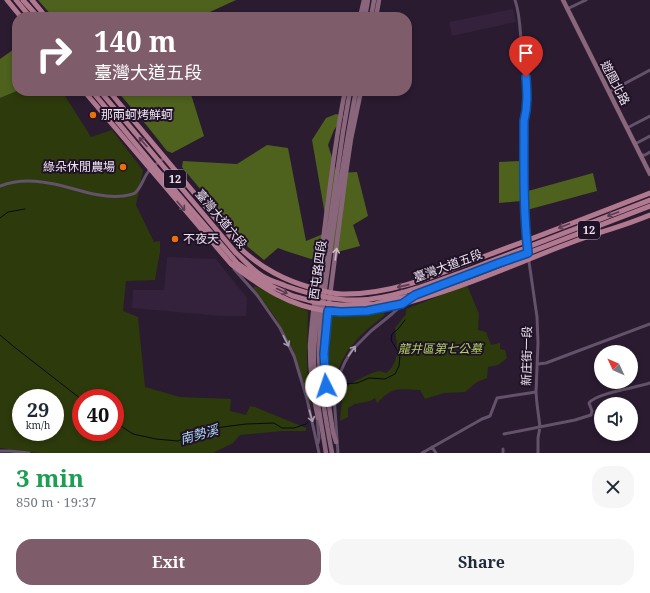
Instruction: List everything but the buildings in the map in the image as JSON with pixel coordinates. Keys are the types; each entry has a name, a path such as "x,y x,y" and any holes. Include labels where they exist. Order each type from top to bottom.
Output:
{"main road":[{"path":"7,0 17,12"},
{"path":"16,0 26,12"},
{"path":"24,0 34,12"},
{"path":"32,0 42,12"},
{"name":"臺灣大道六段","path":"88,96 237,262"},
{"name":"臺灣大道六段","path":"96,96 230,264"},
{"name":"臺灣大道六段","path":"104,96 241,249 252,259"},
{"name":"臺灣大道六段","path":"113,96 236,253 250,267"},
{"name":"臺灣大道五段","path":"230,264 250,279 278,296 292,302 314,305 341,294 380,291 410,284 650,193"},
{"name":"臺灣大道五段","path":"252,259 261,266 280,276 296,284 316,289 330,298 355,306 375,304 415,295 499,263 572,229 650,200"},
{"name":"臺灣大道五段","path":"250,267 263,277 315,295 340,300 381,298 438,281 527,251 650,206"},
{"name":"臺灣大道五段","path":"237,262 271,286 328,311 367,311 402,304 449,290 570,243 650,215"}],"street":[{"path":"361,12 364,0"},
{"path":"366,12 368,0"},
{"path":"372,12 374,0"},
{"path":"377,12 379,0"},
{"name":"新庄街一段","path":"515,0 518,10 526,77 527,112 524,121 524,188 527,251 537,316 538,364 536,404 540,427 538,453"},
{"name":"遊園北路","path":"563,0 640,155 648,166 650,174"},
{"path":"567,9 586,0"},
{"path":"609,92 650,70"},
{"name":"西屯路四段","path":"325,447 316,408 310,360 310,346 315,295 336,141 344,96"},
{"name":"西屯路四段","path":"326,453 316,381 317,352 342,132 349,96"},
{"name":"西屯路四段","path":"328,251 355,96"},
{"name":"西屯路四段","path":"338,453 326,386 324,354 328,311 351,140 360,96"},
{"path":"627,128 650,116"},
{"path":"333,165 342,132"},
{"path":"635,144 650,136"},
{"path":"343,166 351,140"},
{"path":"640,155 645,155 650,152"},
{"path":"0,186 8,183 26,181 59,185 102,196 134,194 152,168 162,160"},
{"path":"230,264 257,295 280,328 294,356 307,399 319,453"},
{"path":"402,304 415,295"},
{"name":"西屯路四段","path":"336,442 334,396 337,380 345,362 352,350 365,336 402,304"},
{"path":"538,364 546,363 650,324"},
{"name":"西屯路四段","path":"317,352 332,453"},
{"path":"504,434 575,420 591,415 592,411 589,402 593,399 650,383"},
{"path":"422,453 482,418 490,416 497,398 536,392"},
{"path":"316,408 319,438 318,445"},
{"path":"432,447 436,453"},
{"path":"0,451 10,450 29,453"}],"shaded area":[{"path":"513,9 516,22 452,36 449,22"},
{"path":"167,257 216,259 247,298 246,316 221,316 132,308 133,290 164,290"}],"green space":[{"path":"38,0 236,0 210,12 49,12"},
{"path":"12,51 12,93 0,98 0,59"},
{"path":"12,93 12,96 65,96 91,137 112,130 143,170 136,205 154,242 160,241 160,252 155,280 126,281 123,311 138,317 145,387 180,397 231,399 230,411 246,415 250,406 255,407 306,428 306,431 282,431 240,435 233,443 213,453 38,453 0,448 0,98"},
{"path":"121,96 192,96 204,136 172,153 167,151"},
{"path":"336,114 344,116 334,130 328,145 337,173 357,172 368,216 353,225 360,246 311,259 278,248 264,260 248,247 182,167 183,161 237,164 267,145 288,148 306,241 328,232 312,140 326,118"},
{"path":"522,161 521,188 528,191 593,173 597,191 523,211 521,201 499,203 499,162"},
{"name":"龍井區第七公墓","path":"467,285 479,314 478,330 486,332 491,345 500,343 500,349 505,350 507,358 498,365 488,367 487,378 477,382 465,392 444,393 425,399 420,390 396,390 387,394 377,403 375,398 370,401 355,404 348,408 348,417 340,421 343,389 355,381 372,373 380,371 386,373 393,365 397,350 395,328 406,314 406,309"},
{"path":"255,286 308,311 307,361 312,409 293,350 275,317 253,288"},
{"path":"384,313 385,315 364,332 347,352 338,371 333,392 331,392 329,343 332,315 352,316"}],"waterway":[{"name":"南勢溪","path":"0,218 8,212 25,209"},
{"name":"南勢溪","path":"340,388 343,384 357,383 369,378 385,379 395,374 399,366 400,355 391,340 392,334 405,320"},
{"name":"南勢溪","path":"0,335 72,392"},
{"name":"南勢溪","path":"124,428 133,434 156,439 178,441 215,428 246,424 274,423 282,428 294,428 308,422"}],"place":[{"name":"那兩蚵烤鮮蚵","path":"93,115"},
{"name":"綠朵休閒農場","path":"123,167"},
{"name":"不夜天","path":"175,239"}],"route":[{"path":"326,386 324,354 328,311 367,311 402,304 415,295 528,253 526,241 524,188 524,121 527,112 526,77"}]}
